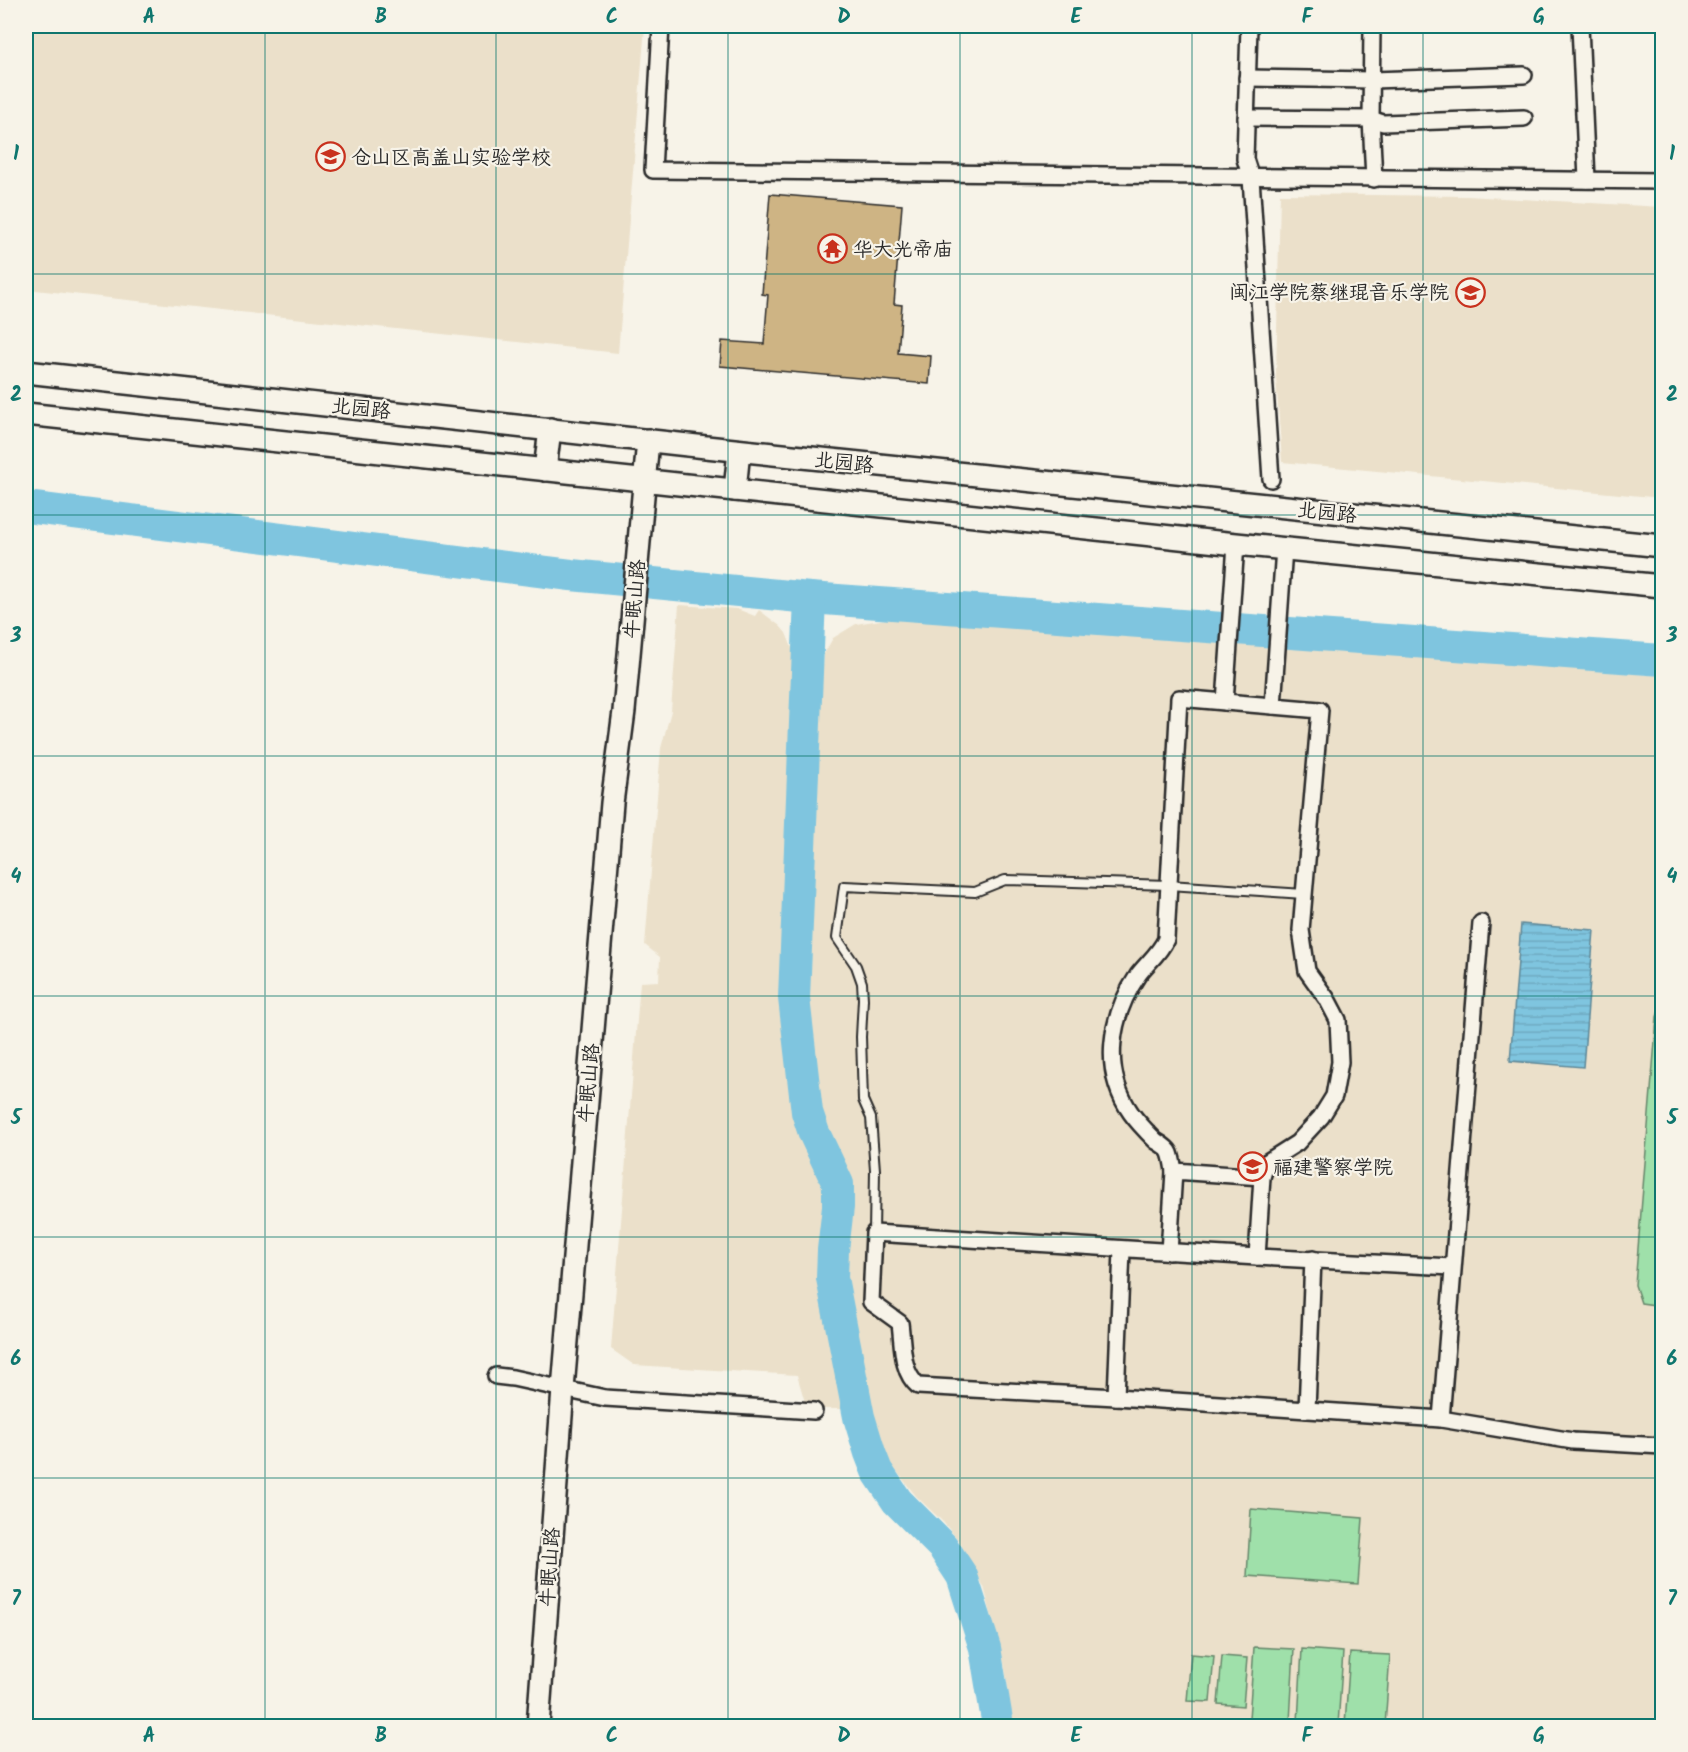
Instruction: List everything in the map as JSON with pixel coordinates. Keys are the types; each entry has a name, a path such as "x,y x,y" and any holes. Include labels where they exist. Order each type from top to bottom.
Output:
{"main road":[{"name":"北园路","path":"26,372 739,451 1662,546"},
{"name":"北园路","path":"26,414 1236,544 1662,586"},
{"path":"545,470 550,429"},
{"name":"牛眠山路","path":"538,1726 563,1389 612,803 624,711 648,440"},
{"path":"735,490 739,451"}],"street":[{"path":"661,26 653,170 1662,181"},
{"path":"1249,26 1245,159 1251,178 1271,478"},
{"path":"1372,26 1371,119 1374,179"},
{"path":"1580,26 1587,180"},
{"path":"1247,78 1372,80 1524,75"},
{"path":"1246,118 1371,119 1383,123 1524,117"},
{"path":"1225,702 1236,544"},
{"path":"1273,706 1284,548"},
{"path":"1169,1252 1174,1171 1170,1151 1154,1139 1124,1103 1111,1058 1115,1029 1124,999 1166,939 1179,698 1320,710 1301,930 1306,971 1327,999 1338,1020 1340,1062 1334,1096 1329,1106 1297,1143 1268,1162 1262,1177 1257,1257"},
{"path":"1441,1419 1481,923"},
{"path":"1174,1171 1262,1177"},
{"path":"1452,1268 1122,1250 874,1233 871,1302 900,1323 906,1371 910,1380 918,1386 1441,1419 1574,1441 1662,1446"},
{"path":"1116,1397 1122,1250"},
{"path":"1307,1410 1313,1259"},
{"path":"496,1376 605,1398 814,1411"}],"lane":[{"path":"874,1233 875,1170 871,1118 863,1100 862,983 856,966 837,938 844,886 975,892 1005,880 1169,885 1304,894"}],"shaded area":[{"name":"仓山区高盖山实验学校","path":"26,26 645,26 618,353 26,289"},
{"name":"闽江学院蔡继琨音乐学院","path":"1280,194 1467,196 1662,207 1662,498 1282,462 1276,377"},
{"name":"福建警察学院","path":"679,605 737,609 755,616 759,610 780,626 786,633 792,648 782,988 787,1066 798,1125 823,1174 825,1184 827,1199 820,1229 819,1268 837,1370 858,1365 842,1265 849,1195 848,1178 824,1135 818,1116 805,1008 818,725 824,654 833,638 856,624 886,619 1315,648 1662,676 1662,1726 1011,1726 1004,1663 984,1587 959,1541 916,1496 886,1458 875,1434 860,1372 838,1376 846,1409 807,1409 797,1375 634,1365 611,1349 640,982 659,981 660,957 645,945 661,748 671,711"}],"green space":[{"path":"1661,1005 1662,1306 1641,1303 1635,1285 1657,1017"},
{"path":"1251,1509 1363,1518 1358,1584 1247,1576"},
{"path":"1254,1647 1294,1649 1290,1722 1249,1719"},
{"path":"1302,1649 1343,1652 1338,1725 1298,1722"},
{"path":"1350,1653 1390,1655 1385,1726 1345,1725"},
{"path":"1191,1654 1214,1656 1210,1702 1187,1701"},
{"path":"1222,1656 1247,1658 1243,1706 1218,1704"}],"water":[{"path":"1521,924 1594,930 1583,1067 1510,1061"}],"building":[{"name":"华大光帝庙","path":"770,194 902,205 894,304 902,305 898,353 931,356 929,384 720,366 722,341 764,344 768,295 762,294"}],"waterway":[{"path":"26,507 571,575 810,598 1662,660"},
{"path":"810,598 794,998 807,1112 814,1133 838,1184 832,1278 859,1417 870,1453 877,1471 897,1501 943,1547 962,1576 985,1648 998,1726"}],"place":[{"name":"仓山区高盖山实验学校","path":"330,157"},
{"name":"华大光帝庙","path":"832,249"},
{"name":"闽江学院蔡继琨音乐学院","path":"1470,292"},
{"name":"福建警察学院","path":"1252,1167"}]}
